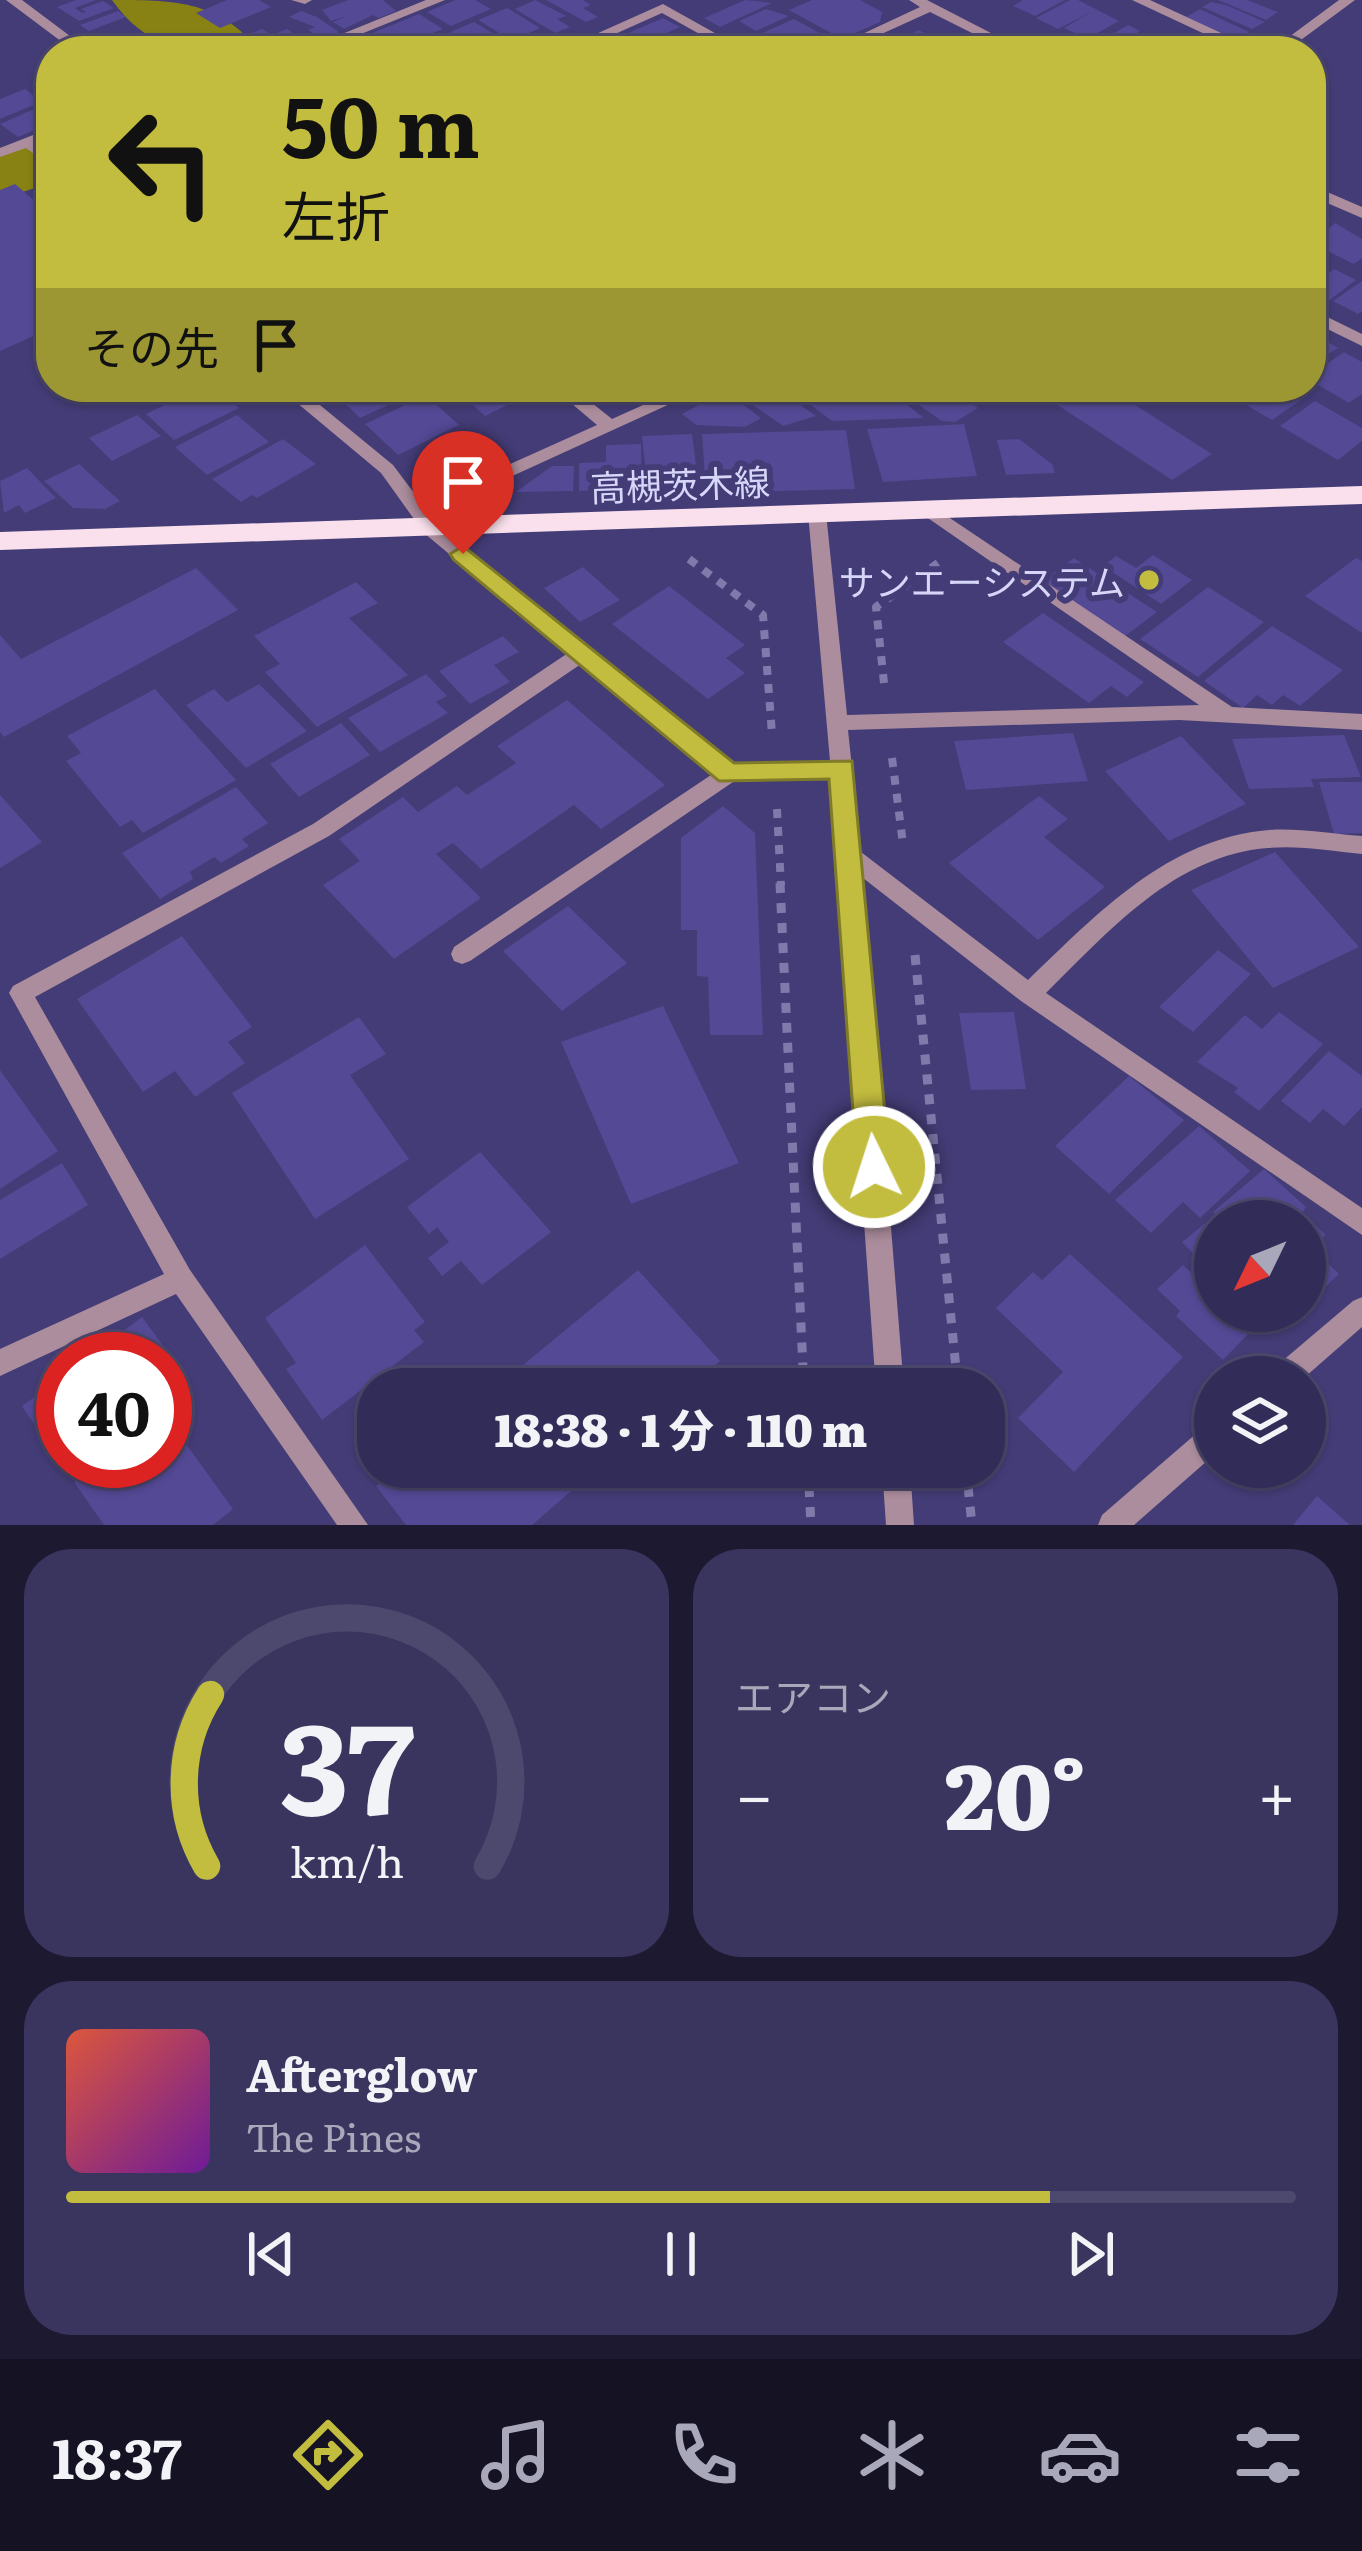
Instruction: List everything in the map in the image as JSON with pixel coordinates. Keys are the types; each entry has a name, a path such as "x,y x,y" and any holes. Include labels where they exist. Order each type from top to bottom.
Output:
{"main road":[{"name":"高槻茨木線","path":"0,541 1362,495"}],"street":[{"path":"13,0 62,36"},
{"path":"346,36 438,0"},
{"path":"1139,0 1219,36"},
{"path":"1298,36 1348,0"},
{"path":"862,36 923,4 988,36"},
{"path":"599,36 663,8 713,36"},
{"path":"0,153 36,139"},
{"path":"28,142 36,149"},
{"path":"1326,197 1362,213"},
{"path":"1326,322 1362,341"},
{"path":"305,402 387,469 431,529 729,774"},
{"path":"580,402 610,426"},
{"path":"431,529 476,486 664,402"},
{"path":"928,510 1226,714"},
{"path":"818,513 850,856 888,1368"},
{"path":"354,1525 181,1280 21,994 321,830 584,652"},
{"path":"837,723 1226,714 1362,722"},
{"path":"462,954 729,774 842,768"},
{"path":"1029,994 1166,872 1212,852 1266,839 1362,844"},
{"path":"850,856 1029,994 1362,1223"},
{"path":"0,1363 181,1280"},
{"path":"1308,1356 1362,1310"},
{"path":"1112,1525 1194,1454"},
{"path":"897,1488 900,1525"}],"path":[{"path":"676,549 764,615 803,1368"},
{"path":"809,1488 811,1525"},
{"path":"968,1488 972,1525"}],"building":[{"path":"96,0 75,8 82,13 86,12 81,9 103,1 114,8 79,21 57,7"},
{"path":"227,0 259,0 271,7 220,28 196,13"},
{"path":"348,0 383,0 396,11 379,18 373,15 344,29 333,22 347,16 331,21 322,10"},
{"path":"455,0 475,0 491,9 451,26 427,12"},
{"path":"535,0 566,16 557,19 570,27 555,33 515,9"},
{"path":"546,0 583,0 591,5 583,8 598,17 586,22"},
{"path":"745,0 772,3 720,27 704,18"},
{"path":"812,0 860,0 882,12 880,22 849,36 837,36 789,10"},
{"path":"1023,0 1065,0 1035,16 1013,6"},
{"path":"1078,0 1119,21 1092,36 1081,36 1064,28 1091,12 1058,29 1036,18"},
{"path":"1218,0 1247,0 1278,12 1266,20"},
{"path":"1211,2 1265,22 1252,29 1202,7"},
{"path":"507,8 540,28 527,36 504,36 478,20"},
{"path":"766,9 789,16 756,31 739,21"},
{"path":"1200,9 1249,32 1226,36 1186,17"},
{"path":"118,11 126,17 89,31 80,25"},
{"path":"301,11 339,32 319,36 308,30 315,27 289,17"},
{"path":"419,14 443,29 426,36 365,36"},
{"path":"663,18 680,27 660,36 621,36"},
{"path":"794,19 825,36 755,36"},
{"path":"474,22 497,36 456,36 450,32"},
{"path":"1128,25 1140,31 1132,36 1109,36"},
{"path":"262,29 272,35 287,29 297,36 244,36"},
{"path":"25,89 36,98 36,104 0,119 0,99"},
{"path":"36,108 36,129 18,137 0,124"},
{"path":"15,184 36,202 36,335 0,351 0,190"},
{"path":"1335,223 1362,239 1362,258 1354,264 1326,250 1326,230"},
{"path":"1334,269 1356,280 1326,303 1326,275"},
{"path":"1362,281 1362,311 1358,314 1333,301"},
{"path":"1344,352 1362,362 1362,394 1349,403 1326,390 1326,365"},
{"path":"170,402 232,402 239,408 174,440 146,414"},
{"path":"343,402 395,402 360,418"},
{"path":"411,402 434,402 459,425 398,455 365,424"},
{"path":"470,402 513,402 485,416"},
{"path":"704,402 740,402 761,418 745,427 696,425 682,414"},
{"path":"749,402 796,402 816,416 783,426"},
{"path":"807,402 903,402 924,418 832,421"},
{"path":"915,402 969,402 978,408 955,422 942,421"},
{"path":"1053,402 1131,402 1212,454 1172,480"},
{"path":"1241,402 1298,402 1272,420"},
{"path":"1317,402 1362,428 1362,441 1338,460 1280,426"},
{"path":"137,415 161,436 112,461 89,438"},
{"path":"237,415 269,442 207,475 175,447"},
{"path":"964,424 977,476 883,482 867,429"},
{"path":"846,430 855,489 706,493 702,434"},
{"path":"692,434 698,480 647,483 642,436"},
{"path":"283,439 316,464 257,498 252,495 241,502 212,479"},
{"path":"1019,439 1052,464 1055,473 1006,475 997,440"},
{"path":"641,444 642,489 579,491 579,463 606,462 606,445"},
{"path":"79,464 120,501 105,509 73,508 44,481"},
{"path":"552,466 574,466 573,491 516,492"},
{"path":"27,468 56,498 25,513 19,505 4,513 0,481"},
{"path":"1153,555 1192,580 1161,604 1103,566 1116,556 1136,568"},
{"path":"1074,558 1157,612 1124,637 1041,582"},
{"path":"1356,558 1362,561 1362,633 1305,596"},
{"path":"583,567 620,600 580,622 544,588"},
{"path":"196,568 238,610 4,737 0,732 0,635 21,659"},
{"path":"356,582 378,603 349,618 408,675 317,727 265,672 280,664 254,636"},
{"path":"669,586 745,645 726,658 745,673 708,699 612,624"},
{"path":"1208,587 1264,622 1198,677 1140,639"},
{"path":"1043,613 1144,682 1127,697 1111,686 1089,703 1003,642"},
{"path":"1272,626 1343,670 1300,706 1283,695 1272,705 1257,695 1243,708 1204,681"},
{"path":"503,636 519,652 494,665 510,682 470,704 439,671"},
{"path":"426,674 447,696 436,702 448,713 380,752 348,718"},
{"path":"259,684 307,731 246,768 186,705 214,689 227,702"},
{"path":"155,689 236,780 143,833 132,820 120,827 66,761 81,753 67,736"},
{"path":"567,700 665,785 601,829 574,805 481,869 453,843 436,854 481,898 394,959 323,885 360,861 339,839 403,797 418,812 457,786 467,795 516,763 497,746"},
{"path":"341,723 370,755 299,797 270,764"},
{"path":"1073,733 1088,781 966,790 954,741"},
{"path":"1344,735 1361,777 1311,779 1314,787 1249,789 1232,739"},
{"path":"1181,736 1246,804 1169,841 1105,771"},
{"path":"1319,782 1362,782 1362,833 1334,834"},
{"path":"236,787 268,823 242,839 249,846 221,863 214,857 190,872 193,879 160,899 122,853"},
{"path":"0,795 42,842 0,868"},
{"path":"1039,796 1068,819 1044,837 1105,887 1038,940 949,863"},
{"path":"723,806 755,833 763,1035 710,1035 708,977 697,976 697,930 681,930 681,838"},
{"path":"1275,852 1359,947 1273,988 1191,890"},
{"path":"568,906 627,963 562,1011 503,951"},
{"path":"182,936 252,1027 228,1042 245,1063 195,1097 175,1071 143,1092 77,999"},
{"path":"1218,950 1251,974 1193,1032 1159,1007"},
{"path":"663,1006 739,1163 631,1204 561,1042"},
{"path":"1014,1012 1026,1089 971,1090 959,1013"},
{"path":"1279,1012 1323,1044 1259,1111 1234,1092 1238,1088 1197,1062 1245,1015 1262,1029"},
{"path":"359,1017 386,1054 350,1075 409,1159 315,1219 232,1093"},
{"path":"1329,1051 1362,1076 1362,1107 1344,1126 1323,1109 1310,1123 1281,1101"},
{"path":"0,1070 58,1151 0,1189"},
{"path":"1129,1076 1184,1120 1109,1194 1055,1146"},
{"path":"1199,1126 1250,1171 1219,1200 1194,1200 1194,1212 1183,1202 1151,1233 1115,1200"},
{"path":"480,1152 551,1232 482,1285 461,1261 442,1276 428,1258 449,1242 437,1227 429,1234 407,1207"},
{"path":"62,1163 88,1205 0,1259 0,1200"},
{"path":"1264,1169 1298,1200 1227,1200"},
{"path":"1194,1232 1194,1254 1182,1242"},
{"path":"365,1245 425,1322 414,1330 424,1342 390,1368 357,1368 357,1393 322,1420 286,1369 296,1363 265,1318"},
{"path":"1070,1254 1183,1357 1074,1472 1018,1418 1063,1372 996,1308 1033,1272 1042,1280"},
{"path":"1326,1261 1339,1274 1326,1286"},
{"path":"1183,1265 1194,1275 1194,1332 1250,1332 1227,1356 1219,1356 1176,1316 1180,1311 1157,1289"},
{"path":"638,1270 720,1361 712,1368 519,1368"},
{"path":"142,1317 153,1332 122,1332"},
{"path":"36,1396 36,1427 22,1406"},
{"path":"192,1452 233,1509 213,1525 104,1525 78,1488 192,1488"},
{"path":"378,1488 575,1488 532,1525 406,1525"},
{"path":"1317,1496 1350,1525 1293,1525"}],"waterway":[{"path":"147,0 201,36"},
{"path":"0,176 36,161"}],"place":[{"name":"サンエーシステム","path":"1149,580"}],"route":[{"path":"463,554 729,774 842,768 874,1167"}]}
